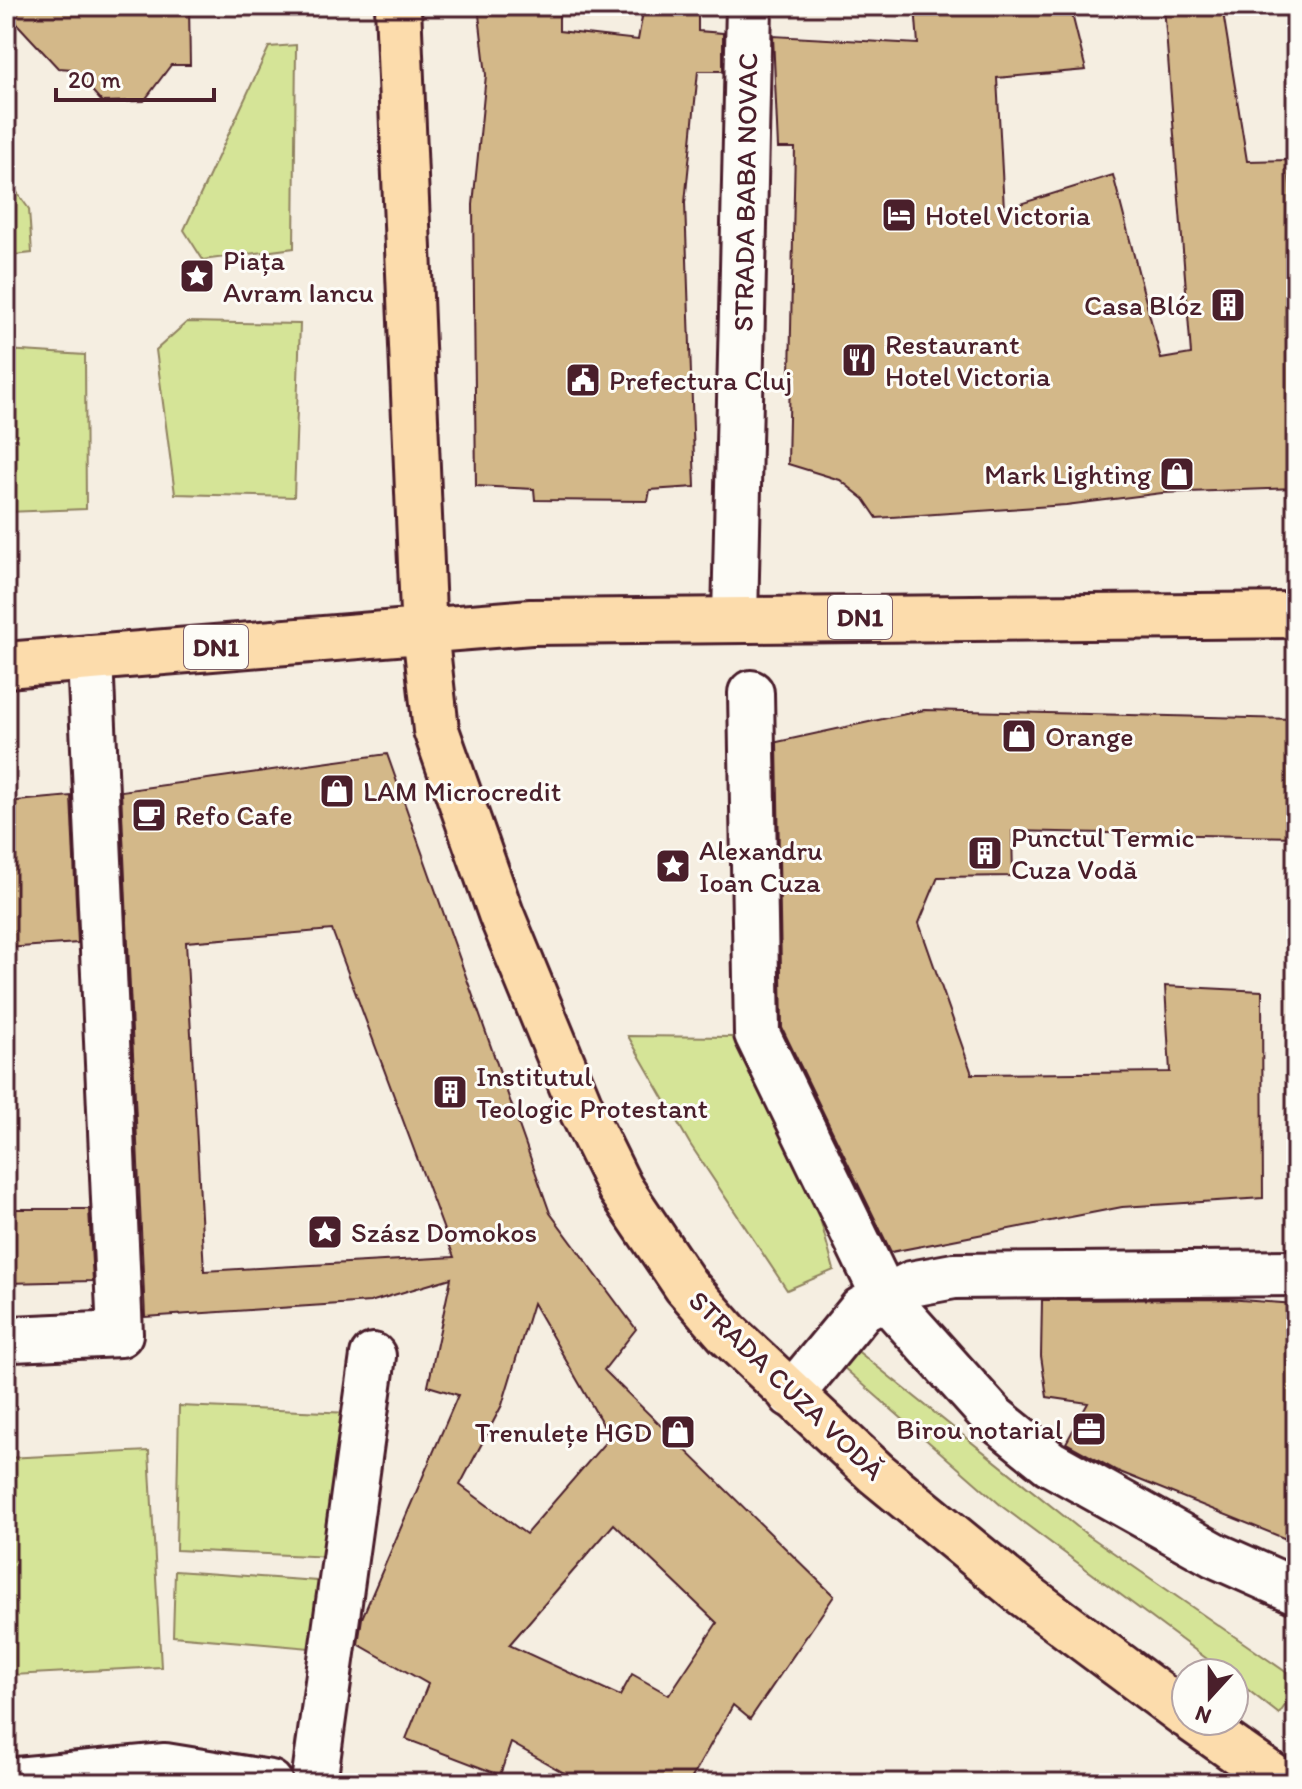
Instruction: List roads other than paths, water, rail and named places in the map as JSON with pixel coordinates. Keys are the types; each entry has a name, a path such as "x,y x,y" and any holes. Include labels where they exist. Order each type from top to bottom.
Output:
{"main road":[{"path":"398,6 425,630"},
{"name":"DN1","path":"6,665 547,621 1296,615"},
{"name":"STRADA CUZA VODĂ","path":"425,630 436,730 501,914 583,1113 620,1188 686,1286 728,1334 876,1473 1021,1592 1170,1703"},
{"path":"1217,1737 1282,1783"}],"street":[{"name":"STRADA BABA NOVAC","path":"735,618 749,6"},
{"path":"13,1339 120,1334 90,658"},
{"path":"751,693 757,1034 884,1296 993,1417 1050,1463 1215,1555 1296,1591"},
{"path":"791,1395 862,1309 911,1284 954,1276 1296,1273"},
{"path":"314,1783 373,1356"},
{"path":"6,1781 165,1766 270,1783"}],"place":[{"name":"Hotel Victoria","path":"899,215"},
{"name":"Piața Avram Iancu","path":"197,276"},
{"name":"Casa Blóz","path":"1228,305"},
{"name":"Restaurant Hotel Victoria","path":"859,360"},
{"name":"Prefectura Cluj","path":"583,380"},
{"name":"Mark Lighting","path":"1177,474"},
{"name":"Orange","path":"1019,736"},
{"name":"LAM Microcredit","path":"337,791"},
{"name":"Refo Cafe","path":"149,815"},
{"name":"Punctul Termic Cuza Vodă","path":"985,853"},
{"name":"Alexandru Ioan Cuza","path":"673,866"},
{"name":"Institutul Teologic Protestant","path":"450,1092"},
{"name":"Szász Domokos","path":"325,1232"},
{"name":"Birou notarial","path":"1089,1429"},
{"name":"Trenulețe HGD","path":"678,1432"}]}
